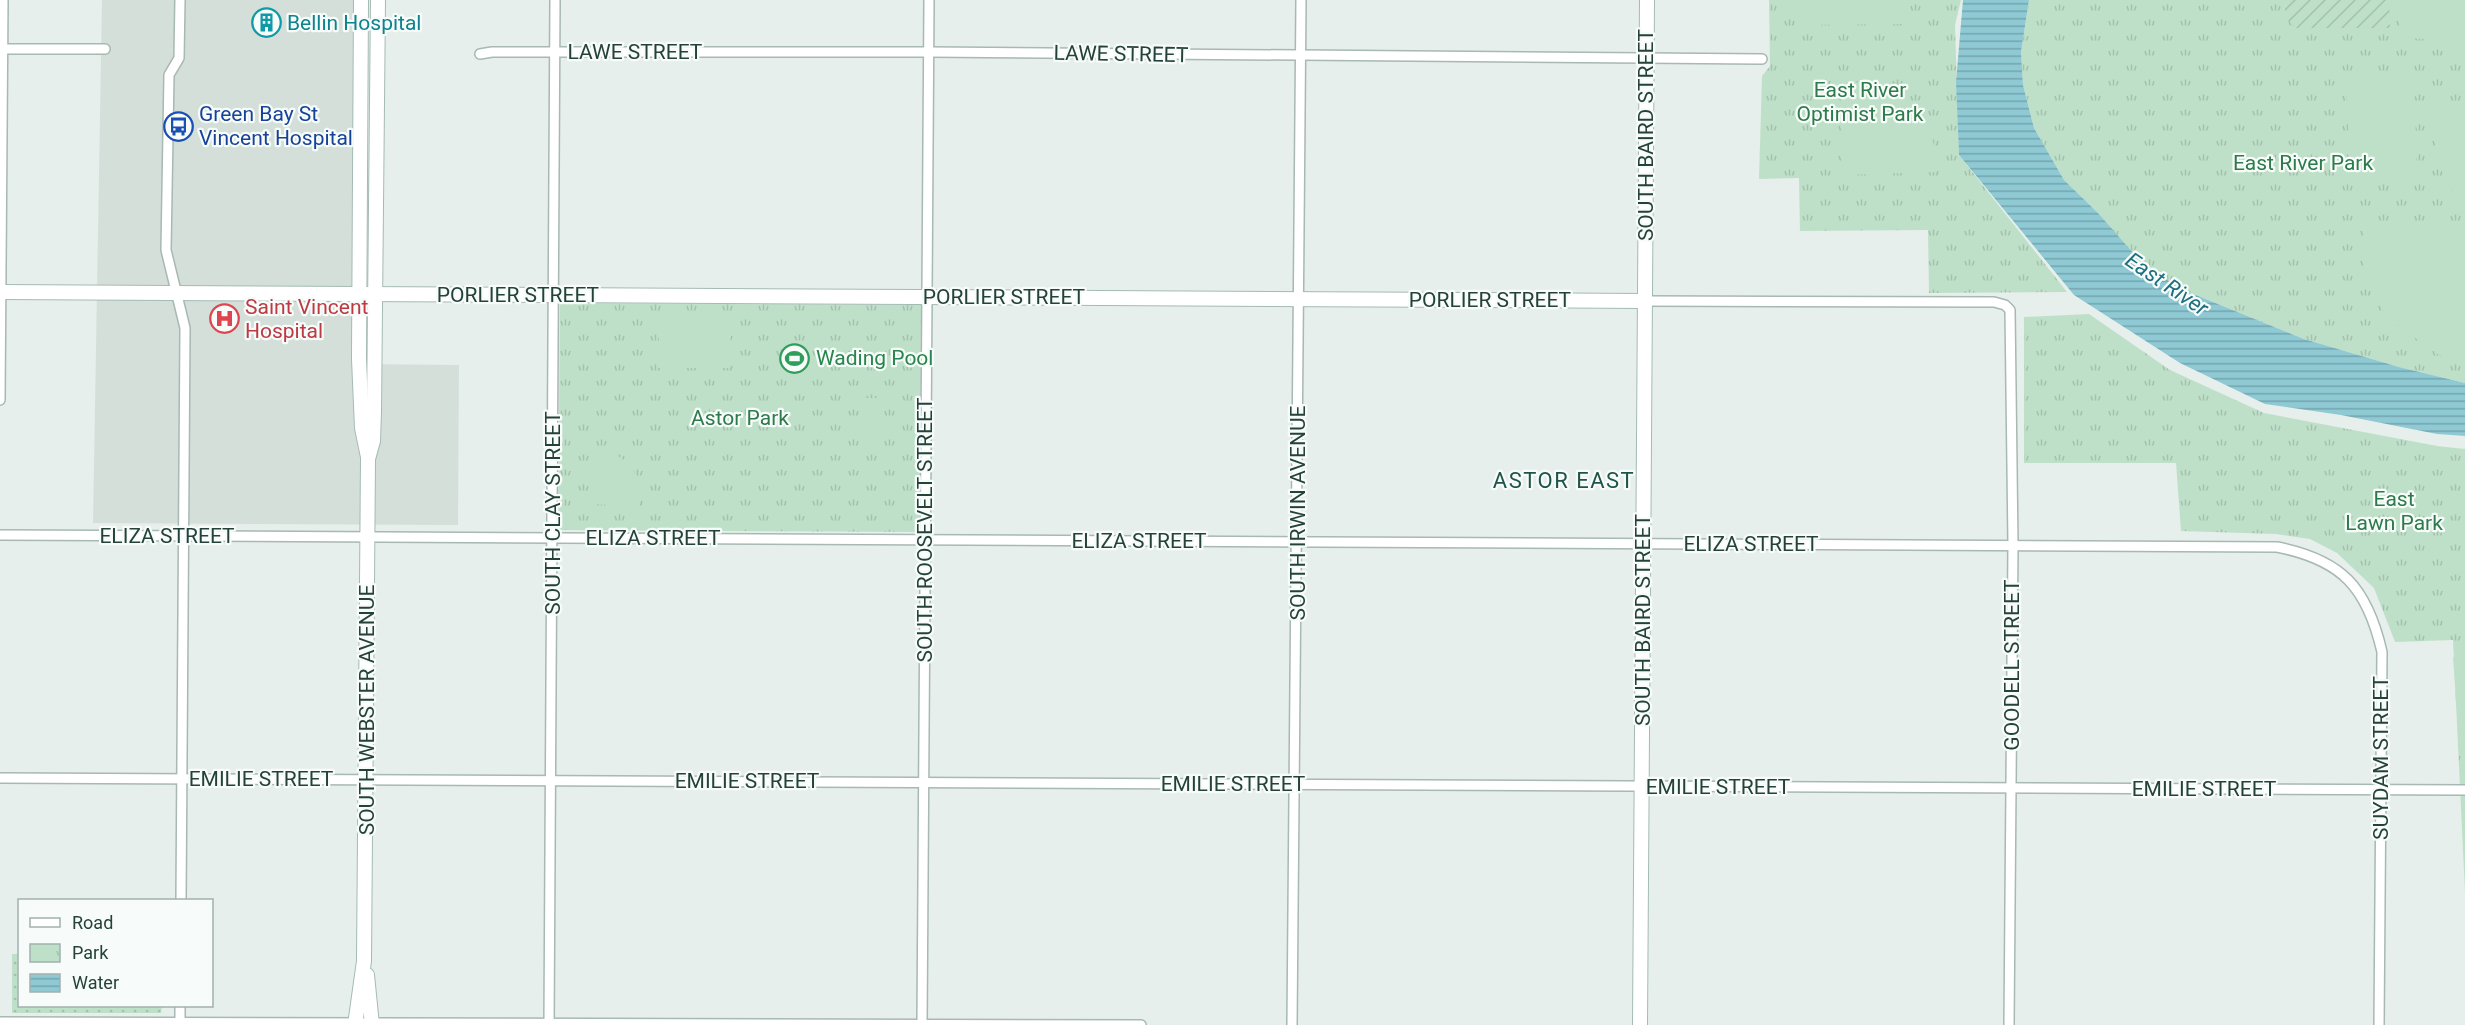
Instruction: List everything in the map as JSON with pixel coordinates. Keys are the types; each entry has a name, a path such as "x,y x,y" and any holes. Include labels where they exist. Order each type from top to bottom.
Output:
{"street":[{"path":"0,400 3,0"},
{"path":"180,0 179,58 169,75 166,250 185,328 181,899"},
{"name":"SOUTH WEBSTER AVENUE","path":"355,1023 364,961 367,780 368,459 362,429 359,294 361,0"},
{"name":"SOUTH WEBSTER AVENUE","path":"368,459 373,441 374,412 378,0"},
{"name":"SOUTH CLAY STREET","path":"549,1024 555,0"},
{"name":"SOUTH ROOSEVELT STREET","path":"922,1025 929,0"},
{"name":"SOUTH IRWIN AVENUE","path":"1292,1025 1296,784 1301,0"},
{"name":"SOUTH BAIRD STREET","path":"1640,1025 1647,0"},
{"path":"1,49 105,49"},
{"name":"LAWE STREET","path":"480,54 492,52 929,52 1762,59"},
{"name":"PORLIER STREET","path":"0,292 1994,302 2007,306"},
{"name":"GOODELL STREET","path":"2007,306 2011,316 2013,545 2009,1025"},
{"name":"ELIZA STREET","path":"0,535 2277,547"},
{"name":"SUYDAM STREET","path":"2277,547 2302,552 2333,567 2356,589 2375,623 2382,652 2379,1025"},
{"name":"EMILIE STREET","path":"0,778 2465,790"},
{"name":"SOUTH WEBSTER AVENUE","path":"364,961 372,1023"},
{"path":"180,1007 180,1023"},
{"path":"0,1022 1141,1025"}],"shaded area":[{"name":"Saint Vincent Hospital","path":"102,0 353,0 353,364 459,365 458,525 93,523"}],"green space":[{"name":"East River Optimist Park","path":"1769,0 1961,0 1955,25 1959,155 2067,292 1929,293 1928,230 1800,231 1799,178 1759,179 1762,76 1770,66"},
{"path":"1798,0 1903,0 1904,24 1796,25"},
{"name":"East River Park","path":"2029,0 2465,0 2465,383 2399,367 2304,339 2181,289 2129,253 2098,213 2064,180 2034,128 2023,85 2021,52"},
{"path":"2285,0 2389,0 2390,28 2296,28 2285,17"},
{"path":"2401,0 2465,0 2465,42 2398,37"},
{"path":"2414,70 2417,177 2350,180 2346,73"},
{"path":"1874,82 1905,95 1918,109 1933,142 1937,163 1936,172 1841,175 1842,83"},
{"path":"2430,106 2465,109 2465,202 2455,194 2442,172 2435,146"},
{"path":"2364,225 2465,226 2465,358 2439,355 2385,316 2364,265"},
{"name":"Astor Park","path":"560,303 921,305 920,532 558,530"},
{"path":"659,313 731,313 730,368 659,368"},
{"name":"East Lawn Park","path":"2089,314 2170,370 2264,413 2437,446 2465,449 2465,892 2453,640 2395,642 2374,588 2337,553 2310,539 2276,534 2181,531 2176,463 2024,463 2024,317"},
{"path":"861,398 883,398 883,442 860,441"},
{"path":"596,451 617,456 631,467 638,485 640,507 593,504"},
{"path":"2465,656 2465,755 2460,755 2453,657"},
{"path":"12,954 18,954 18,1007 162,1007 161,1013 12,1013"}],"water":[{"name":"East River","path":"1963,0 2029,0 2021,52 2023,85 2034,128 2064,180 2098,213 2141,262 2181,289 2304,339 2399,367 2465,383 2465,436 2437,434 2341,415 2265,404 2180,363 2074,295 1959,155 1956,82"},
{"name":"Wading Pool","path":"789,348 805,350 808,356 806,362 803,366 787,367 782,362 782,354"}],"place":[{"name":"Bellin Hospital","path":"266,23"},
{"name":"Green Bay St Vincent Hospital","path":"178,126"},
{"name":"Saint Vincent Hospital","path":"224,319"},
{"name":"Wading Pool","path":"795,358"}],"district":[{"name":"ASTOR EAST","path":"1564,480"}]}
